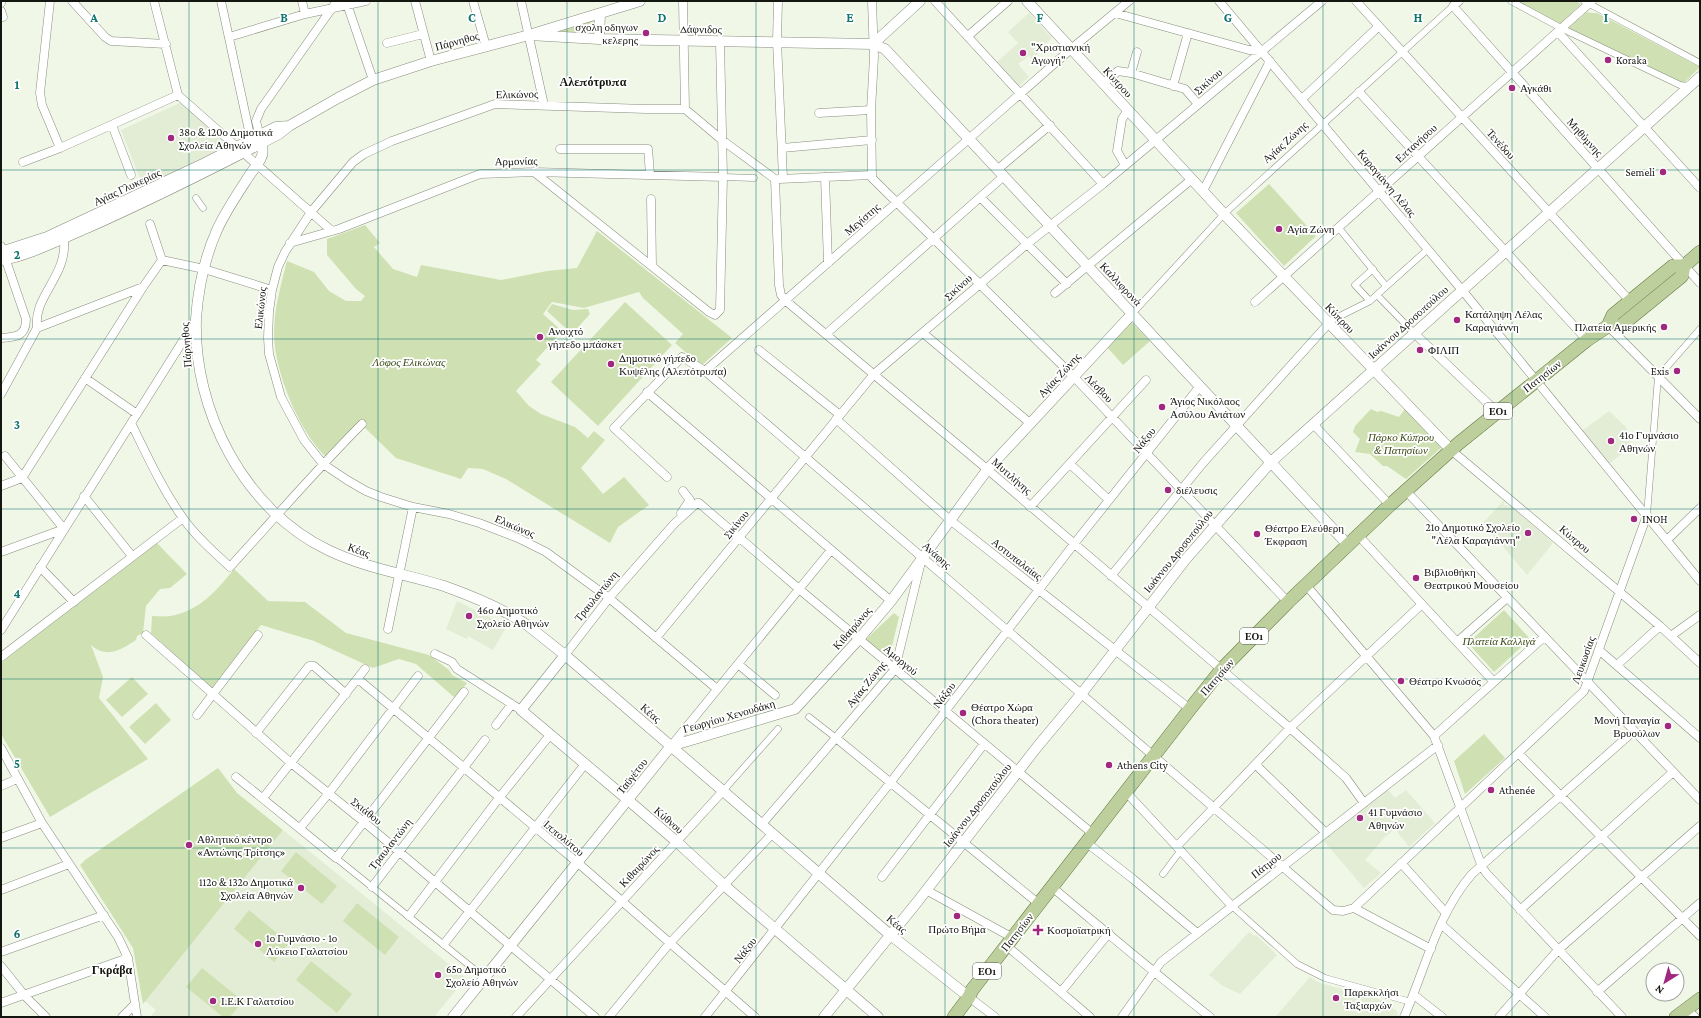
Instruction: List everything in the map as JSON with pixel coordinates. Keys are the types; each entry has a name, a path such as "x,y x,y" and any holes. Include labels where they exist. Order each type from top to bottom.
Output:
{"main road":[{"name":"Πατησίων","path":"954,1017 969,997 972,990 1053,888 1221,670 1306,584 1451,450 1587,340 1608,326 1621,326 1682,276 1684,266 1700,252"},
{"name":"Πατησίων","path":"1608,326 1612,315 1673,266 1684,266"},
{"path":"1676,1017 1691,1013 1700,999"}],"street":[{"path":"50,1 40,93 42,105 60,148"},
{"path":"72,1 105,37 111,41 166,44"},
{"path":"79,10 81,1"},
{"path":"154,1 178,95 251,144"},
{"path":"221,1 252,123 251,144 257,164 332,231"},
{"path":"302,1 305,14"},
{"path":"229,37 335,4 366,1"},
{"path":"414,1 431,61"},
{"path":"473,1 486,46"},
{"path":"521,1 544,105"},
{"path":"683,1 685,108 722,140 779,179 872,176 871,110 874,57 872,1"},
{"path":"778,1 782,148 779,179 779,285 781,295 786,301"},
{"path":"873,44 920,1"},
{"path":"935,1 1103,184"},
{"path":"968,36 1008,1"},
{"name":"Κύπρου","path":"1027,1 1224,214 1451,450 1660,626 1700,663"},
{"name":"Μεγίστης","path":"705,371 1071,49 1129,1"},
{"name":"Καραγιάννη Λέλας","path":"1219,1 1462,289 1700,581"},
{"name":"Σικίνου","path":"656,638 874,374 1027,244 1103,184 1322,1"},
{"name":"Τενέδου","path":"1356,1 1630,301"},
{"path":"1510,1 1560,30 1680,84 1700,87"},
{"name":"Πάρνηθος","path":"188,181 251,144 276,127 289,126 338,98 374,80 431,61 529,35 636,2"},
{"path":"1588,2 1700,63"},
{"name":"Επτανήσου","path":"1255,302 1560,30 1588,2"},
{"path":"252,123 335,4"},
{"path":"346,4 374,80"},
{"name":"Αγίας Ζώνης","path":"762,824 895,669 923,557 987,470 1224,214 1456,4"},
{"name":"Μηθύμνης","path":"1456,4 1512,72 1700,283"},
{"path":"599,39 600,14"},
{"path":"1115,14 1249,50 1262,51"},
{"path":"1302,99 1379,26"},
{"path":"1560,30 1645,128 1700,188"},
{"path":"386,43 424,34"},
{"path":"1173,86 1188,34"},
{"name":"Δάφνιδος","path":"529,35 599,39 873,44"},
{"path":"534,172 709,312 715,314 720,310 723,177 720,42"},
{"name":"Καλλιφρονά","path":"873,44 890,52 1132,314 1348,544"},
{"path":"1131,73 1137,52"},
{"path":"1204,192 1270,61"},
{"path":"1103,84 1118,71 1131,73 1187,90 1198,104"},
{"name":"Ιωάννου Δροσοπούλου","path":"824,1017 1018,772 1082,694 1214,524 1271,462 1414,332 1645,128 1700,77"},
{"path":"1359,92 1587,340"},
{"path":"23,162 60,148 178,95"},
{"name":"Ελικώνος","path":"685,108 646,109 495,104 383,145 358,157 311,212 290,243 278,267 272,290 268,338 269,354 276,380 285,404 304,440 323,464 366,491 413,507 463,518 518,538 546,552 609,598 717,689"},
{"path":"818,113 871,110"},
{"path":"1125,165 1117,151 1122,119 1128,110"},
{"path":"112,125 131,175"},
{"path":"826,334 981,198 1001,173 1050,125"},
{"path":"782,148 872,140"},
{"name":"Πάρνηθος","path":"251,144 262,155 218,228 210,248 204,270 196,320 203,387 222,439 247,480 259,496 278,516"},
{"name":"Αγίας Γλυκερίας","path":"2,254 47,237 251,144"},
{"path":"560,149 648,149 650,174"},
{"name":"Αρμονίας","path":"290,243 332,231 480,174 534,172 754,178"},
{"name":"Λέσβου","path":"872,176 1074,377 1288,602"},
{"path":"825,177 828,263"},
{"path":"1055,293 1192,179"},
{"name":"Αγίας Γλυκερίας","path":"2,254 64,238 188,181"},
{"path":"196,198 203,208"},
{"path":"981,198 1067,284"},
{"path":"651,199 652,266"},
{"path":"150,224 162,260"},
{"path":"1338,227 1386,286"},
{"path":"1,394 37,328 37,312 56,276 64,256 64,238"},
{"path":"1111,576 1181,489 1236,425 1329,323 1332,320 1370,301 1428,249"},
{"path":"1,338 18,336 26,328 26,319 2,254"},
{"path":"162,260 204,270 272,290"},
{"path":"1,486 22,478 143,287 162,260"},
{"path":"1370,301 1355,285 1373,269"},
{"path":"37,328 143,287"},
{"path":"1378,294 1414,332 1497,412"},
{"name":"Μυτιλήνης","path":"786,301 1290,728 1346,778 1364,803"},
{"path":"1,630 196,320"},
{"path":"1624,342 1624,331 1628,320"},
{"path":"1608,326 1700,419"},
{"path":"1658,377 1700,329"},
{"path":"923,333 1031,424"},
{"name":"Αστυπαλαίας","path":"759,350 838,417 950,520 1190,709"},
{"path":"667,477 614,428 682,357 705,371"},
{"name":"Ανάφης","path":"705,371 1333,910 1343,911 1354,908"},
{"name":"Λευκωσίας","path":"1354,908 1461,809 1584,691 1647,515 1658,377"},
{"path":"85,378 137,414"},
{"path":"1030,507 1146,380"},
{"name":"Νάξου","path":"705,1017 890,783 1074,544 1200,386"},
{"path":"647,392 890,601"},
{"path":"131,423 157,476 183,518 200,538 230,567 278,516 323,464 362,424"},
{"path":"1313,424 1390,505"},
{"path":"5,456 64,529"},
{"path":"1070,464 1109,500"},
{"path":"674,524 677,517 690,500 683,491"},
{"path":"1406,491 1587,683 1700,800"},
{"path":"84,496 132,556"},
{"name":"Τραυλαντώνη","path":"521,710 609,598 674,524 697,503"},
{"name":"Αμοργού","path":"697,503 701,504 799,589 1018,772 1133,880 1197,933"},
{"path":"388,629 413,507"},
{"path":"1667,540 1700,508"},
{"name":"Κέας","path":"278,516 294,529 326,549 347,559 444,586 497,608 526,625 565,655 890,935 969,997"},
{"path":"1,657 183,518"},
{"path":"1,552 64,529"},
{"path":"1358,535 1494,682"},
{"name":"Ταϋγέτου","path":"453,1017 831,550"},
{"name":"Κιθαιρώνος","path":"794,709 859,639 923,557"},
{"path":"40,567 74,602"},
{"path":"1306,584 1434,736 1482,867 1520,910 1622,1017"},
{"path":"1457,642 1507,598"},
{"path":"1162,874 1179,848 1214,808 1290,728 1422,604"},
{"path":"1671,636 1700,615"},
{"path":"1617,665 1660,626"},
{"name":"Σκιάθου","path":"146,635 212,695 291,763 364,822 398,853 470,911 595,1017"},
{"path":"197,715 258,635"},
{"path":"1434,736 1544,637"},
{"path":"1599,650 1700,738"},
{"name":"Κύθνου","path":"435,654 452,662 457,670 521,710 677,842 725,886 878,1017"},
{"path":"738,664 775,694"},
{"path":"256,733 309,666 314,666 346,694"},
{"path":"263,798 365,670"},
{"path":"300,828 329,793 418,676"},
{"name":"Ιππολύτου","path":"358,679 578,863 669,944 755,1017"},
{"path":"336,858 464,692"},
{"path":"496,725 512,704"},
{"name":"Γεωργίου Χενουδάκη","path":"671,746 794,709"},
{"path":"809,717 1039,904"},
{"name":"Κιθαιρώνος","path":"520,1015 778,729"},
{"path":"1404,1017 1413,998 1446,913 1462,885 1472,874 1482,867 1634,731"},
{"path":"409,916 499,798 550,735"},
{"name":"Τραυλαντώνη","path":"372,887 485,740"},
{"path":"882,877 984,744"},
{"name":"Πάτμου","path":"1122,1017 1161,962 1438,745"},
{"path":"1,748 42,822 118,937 128,958 137,1017"},
{"path":"1519,754 1700,936"},
{"path":"444,944 534,827 585,764"},
{"path":"1256,765 1326,832"},
{"path":"1520,910 1673,772"},
{"path":"236,777 485,978"},
{"path":"1,786 17,779"},
{"path":"1126,792 1232,906 1297,964 1325,978 1413,998 1442,1017"},
{"path":"1,838 42,822"},
{"path":"1499,1017 1558,950 1700,826"},
{"path":"609,1017 669,944 773,834"},
{"path":"1401,863 1446,913"},
{"path":"1,890 69,864"},
{"path":"1053,888 1207,1016"},
{"path":"926,890 1010,942 1061,992 1090,1017"},
{"path":"1598,992 1700,903"},
{"path":"1354,908 1431,949"},
{"path":"1,952 104,915"},
{"path":"1442,925 1545,1017"},
{"path":"1061,992 1108,933"},
{"path":"1,1003 25,996 128,958"},
{"path":"1,966 25,996 46,1017"},
{"path":"969,997 995,1017"},
{"path":"122,1017 135,1004"}],"shaded area":[{"name":"\"Χριστιανική Αγωγή\"","path":"1029,13 1052,38 1043,46 1045,48 1032,59 1029,56 1018,64 1029,77 1019,86 997,62 1018,43 1008,32"},
{"name":"38ο & 120ο Δημοτικά Σχολεία Αθηνών","path":"182,102 226,146 144,189 121,130"},
{"name":"41ο Γυμνάσιο Αθηνών","path":"1609,411 1626,427 1631,435 1630,447 1609,464 1582,431"},
{"path":"1505,499 1504,505 1516,509 1541,530 1540,532 1548,537 1548,539 1553,543 1527,575 1483,523"},
{"name":"46ο Δημοτικό Σχολείο Αθηνών","path":"457,601 507,626 493,650 468,636 467,639 446,629"},
{"path":"1387,789 1395,798 1406,790 1435,823 1409,847 1395,829 1384,838 1365,860 1381,873 1364,888 1322,839"},
{"path":"283,830 466,978 434,1017 150,1017 156,1010 145,1001"},
{"path":"1249,932 1254,936 1256,935 1277,955 1240,994 1223,986 1209,975"},
{"path":"1310,977 1320,983 1379,999 1397,1011 1398,1017 1275,1017"}],"green space":[{"path":"1517,1 1576,1 1581,4 1560,24"},
{"path":"1587,12 1597,13 1700,67 1682,85 1567,29"},
{"path":"598,18 598,36 558,35 557,31"},
{"path":"1269,184 1316,236 1284,266 1236,213"},
{"name":"Λόφος Ελικώνας","path":"365,225 380,243 374,247 393,269 417,277 421,265 501,280 547,271 577,268 597,231 732,338 702,365 699,364 675,343 683,334 643,298 639,292 584,308 552,302 543,314 562,331 536,360 541,364 516,391 529,406 541,414 575,427 588,438 594,431 605,440 581,468 603,494 624,477 649,505 618,527 610,543 506,479 483,469 468,468 461,479 396,458 363,426 331,461 309,437 291,403 284,384 275,348 275,315 287,261 314,272 329,291 346,301 361,301 365,296 356,289 327,255 327,239"},
{"name":"Δημοτικό γήπεδο Κυψέλης (Αλεπότρυπα)","path":"625,302 672,345 598,426 551,382"},
{"path":"552,304 573,310 588,309 590,314 572,334 547,311"},
{"path":"1129,320 1150,341 1123,365 1106,346"},
{"name":"Πάρκο Κύπρου & Πατησίων","path":"1371,409 1377,412 1381,411 1399,417 1405,409 1442,447 1406,479 1387,466 1383,466 1370,454 1355,452 1360,439 1353,432 1355,426"},
{"path":"155,541 187,574 170,588 160,589 146,606 143,633 137,636 136,640 114,652 102,652 91,645 103,677 99,698 148,759 50,817 1,734 1,663"},
{"path":"234,569 268,601 305,602 346,633 429,655 449,670 452,675 467,683 455,698 416,664 399,659 373,668 314,641 261,625 212,688 151,633 152,616 170,616 190,610 214,592"},
{"name":"Πλατεία Καλλιγά","path":"1504,610 1530,639 1494,672 1468,643"},
{"path":"894,613 899,617 888,663 863,642"},
{"path":"132,677 148,694 122,717 106,700"},
{"path":"156,703 171,720 145,744 129,727"},
{"path":"1484,734 1505,758 1465,794 1454,761"},
{"name":"Αθλητικό κέντρο «Αντώνης Τρίτσης»","path":"218,768 237,793 283,830 143,1004 133,948 80,865 85,860"},
{"path":"296,852 337,886 322,904 281,871"},
{"path":"357,903 399,937 385,955 343,921"},
{"path":"249,910 289,943 274,962 234,929"},
{"path":"311,961 352,994 337,1013 296,980"},
{"path":"202,968 243,1001 230,1017 223,1017 186,987"}],"place":[{"name":"σχολη οδηγων κελερης","path":"646,33"},
{"name":"\"Χριστιανική Αγωγή\"","path":"1023,53"},
{"name":"Koraka","path":"1608,60"},
{"name":"Αγκάθι","path":"1512,88"},
{"name":"38ο & 120ο Δημοτικά Σχολεία Αθηνών","path":"171,138"},
{"name":"Semeli","path":"1663,172"},
{"name":"Αγία Ζώνη","path":"1279,229"},
{"name":"Κατάληψη Λέλας Καραγιάννη","path":"1457,320"},
{"name":"Πλατεία Αμερικής","path":"1664,327"},
{"name":"Ανοιχτό γήπεδο μπάσκετ","path":"540,337"},
{"name":"ΦΙΛΙΠ","path":"1420,350"},
{"name":"Δημοτικό γήπεδο Κυψέλης (Αλεπότρυπα)","path":"611,364"},
{"name":"Exis","path":"1677,371"},
{"name":"Άγιος Νικόλαος Ασύλου Ανιάτων","path":"1162,407"},
{"name":"41ο Γυμνάσιο Αθηνών","path":"1611,441"},
{"name":"διέλευσις","path":"1168,490"},
{"name":"ΙNOH","path":"1634,519"},
{"name":"21ο Δημοτικό Σχολείο \"Λέλα Καραγιάννη\"","path":"1528,533"},
{"name":"Θέατρο Ελεύθερη Έκφραση","path":"1257,534"},
{"name":"Βιβλιοθήκη Θεατρικού Μουσείου","path":"1416,578"},
{"name":"46ο Δημοτικό Σχολείο Αθηνών","path":"469,616"},
{"name":"Θέατρο Κνωσός","path":"1401,681"},
{"name":"Θέατρο Χώρα (Chora theater)","path":"963,713"},
{"name":"Μονή Παναγία Βρυούλων","path":"1668,726"},
{"name":"Athens City","path":"1109,765"},
{"name":"Athenée","path":"1491,790"},
{"name":"41 Γυμνάσιο Αθηνών","path":"1360,818"},
{"name":"Αθλητικό κέντρο «Αντώνης Τρίτσης»","path":"189,845"},
{"name":"112ο & 132ο Δημοτικά Σχολεία Αθηνών","path":"301,888"},
{"name":"Πρώτο Βήμα","path":"957,916"},
{"name":"Κοσμοϊατρική","path":"1038,930"},
{"name":"1ο Γυμνάσιο - 1ο Λύκειο Γαλατσίου","path":"258,944"},
{"name":"65ο Δημοτικό Σχολείο Αθηνών","path":"438,975"},
{"name":"Παρεκκλήσι Ταξιαρχών","path":"1336,998"},
{"name":"Ι.Ε.Κ Γαλατσίου","path":"213,1001"}],"district":[{"name":"Αλεπότρυπα","path":"593,82"},
{"name":"Γκράβα","path":"112,970"}]}
